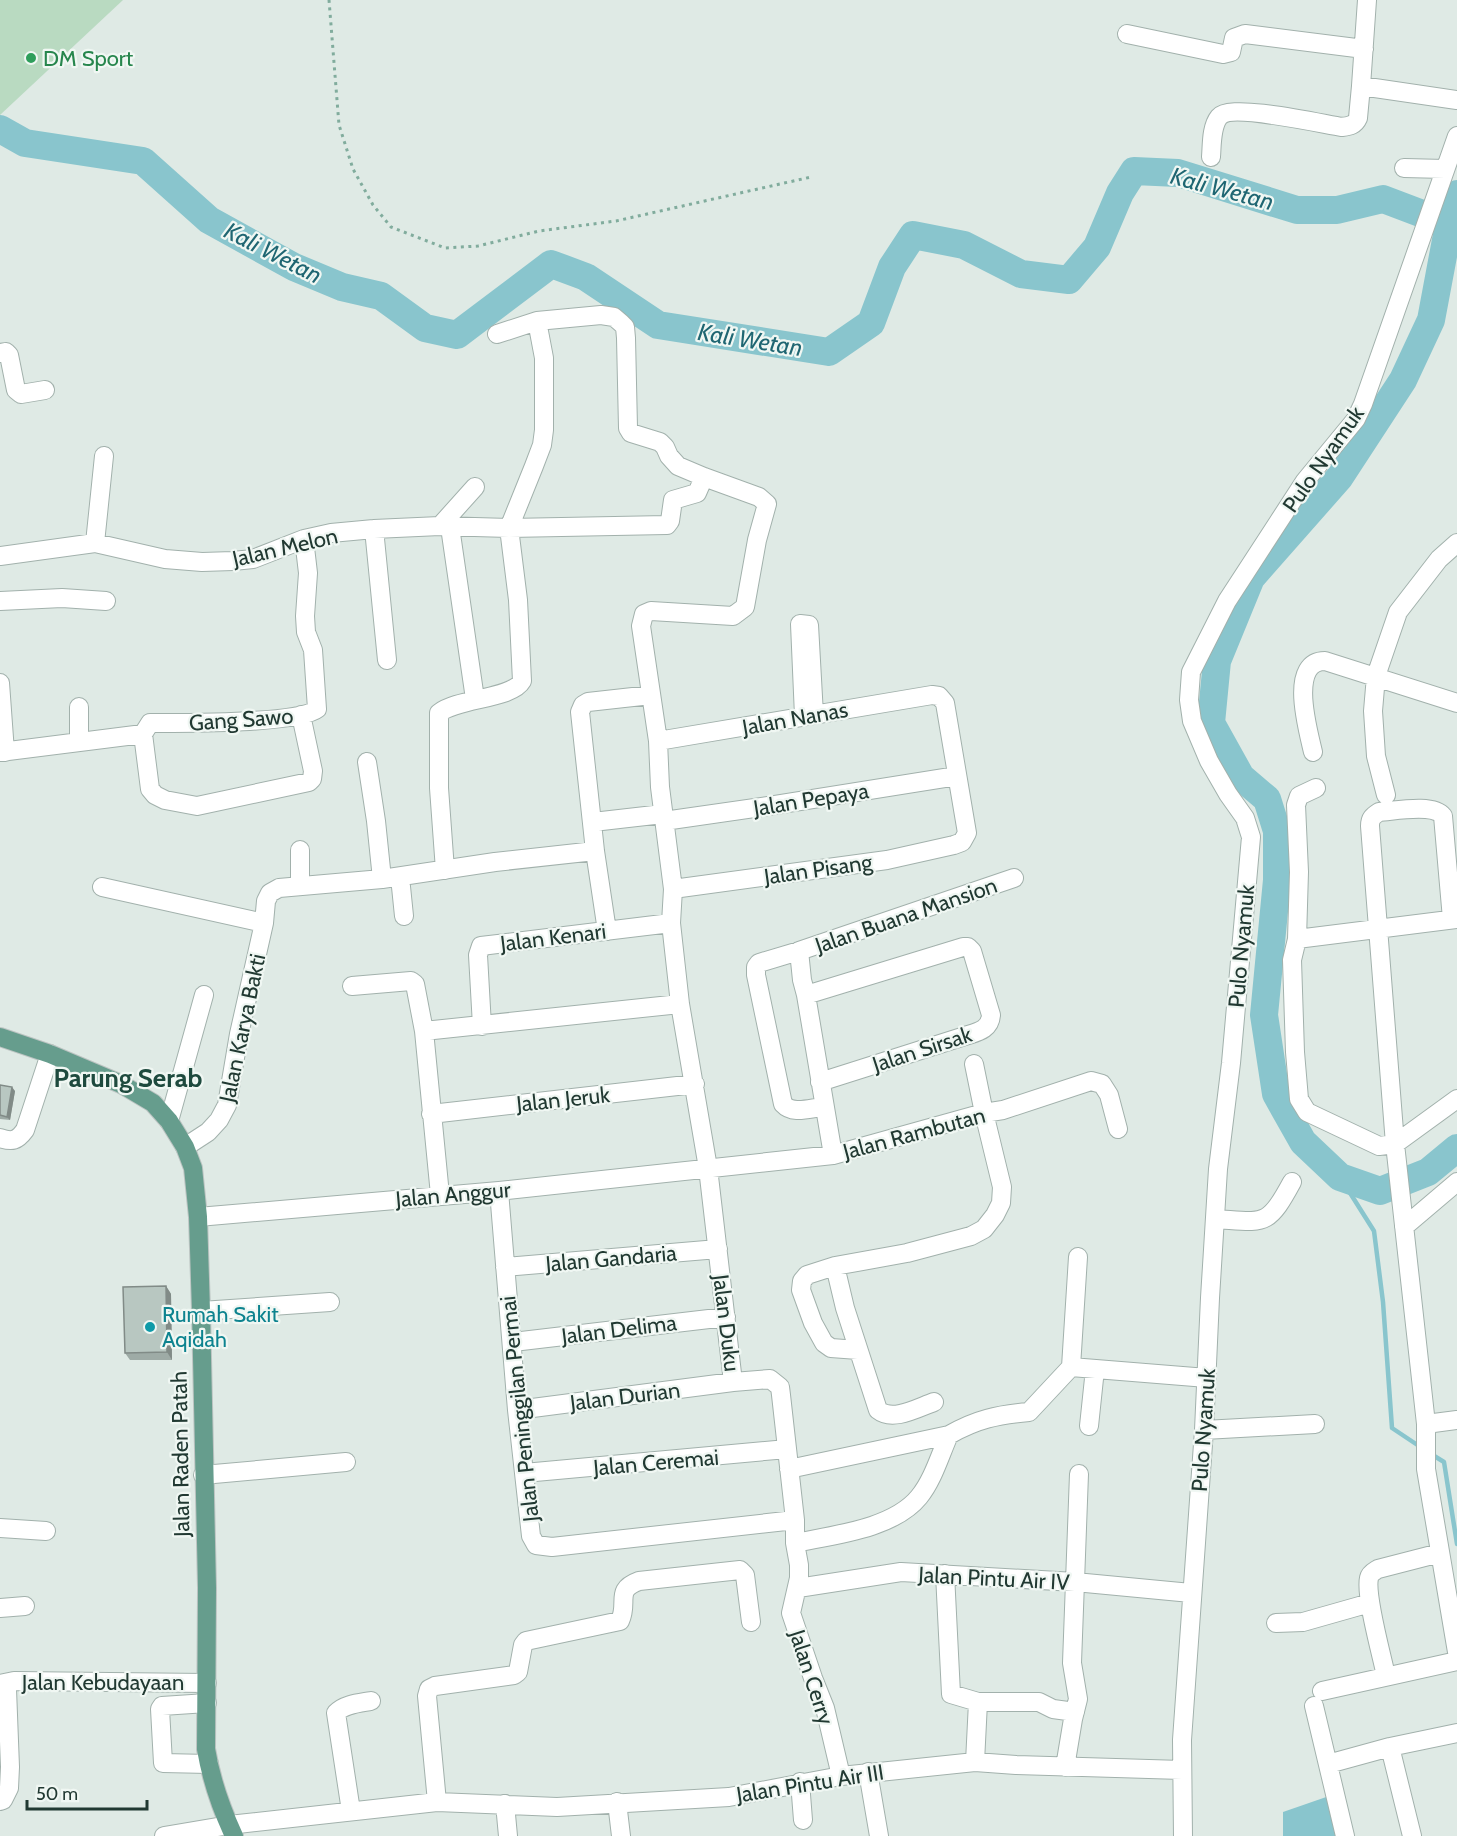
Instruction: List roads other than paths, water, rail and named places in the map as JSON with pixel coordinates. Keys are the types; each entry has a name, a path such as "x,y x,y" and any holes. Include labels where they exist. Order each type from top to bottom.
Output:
{"main road":[{"name":"Jalan Raden Patah","path":"0,1037 50,1054 132,1089 153,1103 169,1121 185,1147 195,1178 201,1311 207,1588 206,1749 208,1764 231,1830"}],"street":[{"path":"1211,157 1216,122 1225,113 1250,111 1342,128 1356,123 1365,49 1367,0"},
{"path":"1127,34 1223,54 1231,52 1234,38 1245,34 1365,49"},
{"path":"1361,86 1457,99"},
{"name":"Pulo Nyamuk","path":"1184,1836 1182,1740 1204,1430 1218,1169 1251,837 1245,818 1209,761 1192,721 1189,700 1191,672 1227,601 1305,481 1356,419 1457,136"},
{"path":"1404,168 1444,171"},
{"path":"497,334 537,321 601,315 614,317 625,327 628,428 631,433 660,442 678,466 759,497 767,504 757,540 745,607 733,616 651,611 644,614 641,626 658,741 673,889 671,923 680,1004 708,1168"},
{"path":"445,870 439,788 438,715 441,710 513,690 522,681 518,600 509,528 542,445 544,358 537,321"},
{"path":"0,353 9,354 16,390 21,394 45,390"},
{"path":"0,556 95,543 104,456"},
{"name":"Jalan Melon","path":"95,543 165,559 202,562 233,561 266,555 304,539 331,533 374,529 445,526 509,528 667,525 673,500 697,493 704,477"},
{"path":"475,487 445,526 475,699"},
{"path":"374,529 387,660"},
{"name":"Gang Sawo","path":"3,752 143,734 150,723 221,722 312,713 317,709 317,696 313,650 306,632 308,573 304,539"},
{"path":"1386,795 1380,775 1373,711 1376,676 1398,612 1439,559 1455,548"},
{"path":"0,602 62,598 106,601"},
{"path":"1312,752 1302,696 1307,670 1314,663 1325,661 1457,703"},
{"path":"0,683 3,752"},
{"path":"607,931 595,852 581,708 588,702 651,695"},
{"name":"Jalan Nanas","path":"658,741 932,695 939,696 945,703 957,776"},
{"path":"80,707 80,741"},
{"path":"143,734 150,789 155,795 165,800 197,806 309,782 313,771 301,715"},
{"path":"367,762 376,821 404,916"},
{"name":"Jalan Pepaya","path":"664,818 775,805 957,776"},
{"name":"Jalan Pisang","path":"673,889 887,860 962,842 967,832 957,776"},
{"path":"1316,788 1299,795 1296,801 1299,872 1297,939 1292,960 1295,1052 1301,1103 1307,1112 1396,1152"},
{"path":"1297,939 1379,927 1454,919 1443,816 1439,811 1431,808 1379,812 1370,820 1379,927 1396,1152 1426,1432 1426,1469 1457,1652"},
{"path":"593,822 664,818"},
{"path":"300,850 300,886 391,878 514,860 595,852"},
{"name":"Jalan Buana Mansion","path":"824,1107 788,1110 783,1104 756,975 756,967 759,963 1014,878"},
{"name":"Jalan Karya Bakti","path":"185,1147 208,1132 228,1105 240,1034 264,923 266,900 270,892 279,888 300,886"},
{"path":"102,887 264,923"},
{"name":"Jalan Kenari","path":"482,1026 478,955 481,946 671,923"},
{"name":"Jalan Sirsak","path":"806,995 968,947 972,951 991,1015 988,1026 965,1036 820,1082"},
{"name":"Jalan Buana Mansion","path":"799,951 832,1155"},
{"path":"352,986 411,981 416,984 424,1031 440,1195"},
{"path":"169,1121 204,995"},
{"path":"424,1031 680,1004"},
{"path":"0,1138 11,1141 19,1138 25,1130 50,1054"},
{"path":"1225,1063 1223,1080 1228,1086"},
{"path":"858,1350 831,1348 824,1343 813,1323 801,1290 802,1281 807,1275 835,1266 907,1252 971,1236 984,1229 1001,1203 1002,1187 974,1064"},
{"name":"Jalan Rambutan","path":"708,1168 832,1155 984,1113 1004,1110 1091,1081 1102,1084 1109,1095 1118,1129"},
{"name":"Jalan Jeruk","path":"432,1114 695,1084"},
{"path":"1396,1152 1457,1099"},
{"name":"Jalan Anggur","path":"198,1217 499,1191 708,1168"},
{"name":"Jalan Duku","path":"708,1168 733,1382 770,1379 780,1387 795,1520 795,1543 800,1564 798,1583"},
{"path":"1215,1219 1253,1221 1271,1215 1277,1210 1292,1182"},
{"path":"1404,1227 1457,1182"},
{"name":"Jalan Peninggilan Permai","path":"499,1191 517,1410 531,1536 536,1545 543,1547 795,1520"},
{"name":"Jalan Gandaria","path":"505,1267 718,1249"},
{"path":"789,1469 953,1432 968,1424 993,1416 1029,1412 1071,1366 1078,1257"},
{"path":"835,1266 858,1350 878,1410 885,1415 894,1415 934,1402"},
{"path":"201,1311 330,1302"},
{"name":"Jalan Delima","path":"513,1342 726,1317"},
{"path":"1071,1366 1207,1378"},
{"path":"1089,1426 1095,1369"},
{"name":"Jalan Durian","path":"517,1410 733,1382"},
{"path":"1426,1432 1457,1420"},
{"path":"1204,1430 1316,1424"},
{"path":"795,1543 866,1527 902,1512 918,1498 928,1484 953,1432"},
{"name":"Jalan Ceremai","path":"524,1473 787,1449"},
{"path":"204,1475 346,1462"},
{"path":"1065,1767 1078,1691 1072,1663 1079,1474"},
{"path":"0,1528 46,1531"},
{"path":"1386,1676 1370,1603 1368,1578 1378,1569 1440,1553"},
{"path":"437,1802 429,1689 435,1686 514,1675 518,1672 523,1645 526,1641 620,1621 623,1615 623,1590 628,1585 639,1581 740,1570 745,1575 752,1622"},
{"name":"Jalan Pintu Air IV","path":"798,1583 901,1572 1075,1582 1191,1593"},
{"path":"945,1574 951,1694 978,1701 1040,1702 1053,1709 1076,1712"},
{"name":"Jalan Cerry","path":"798,1583 791,1613 825,1708 840,1776"},
{"path":"1276,1623 1304,1622 1370,1603"},
{"path":"0,1608 25,1606"},
{"path":"1345,1836 1328,1764 1318,1698 1386,1676 1457,1660"},
{"name":"Jalan Kebudayaan","path":"4,1684 14,1681 207,1683"},
{"path":"0,1801 3,1800 9,1788 10,1767 7,1689 4,1684"},
{"path":"351,1811 336,1713 346,1706 372,1701"},
{"path":"975,1762 978,1701"},
{"path":"207,1703 162,1706 160,1709 163,1763 208,1764"},
{"path":"1328,1764 1390,1747 1457,1733"},
{"path":"1390,1747 1412,1836"},
{"name":"Jalan Pintu Air III","path":"164,1836 231,1830 351,1811 437,1802 557,1806 729,1797 800,1782 868,1772 975,1762 1182,1770"},
{"path":"868,1772 879,1836"},
{"path":"800,1782 803,1820"},
{"path":"616,1802 621,1836"},
{"path":"505,1804 508,1836"}],"water":[{"path":"1332,1795 1340,1836 1283,1836 1283,1812"}],"waterway":[{"name":"Kali Wetan","path":"0,129 25,143 143,161 209,220 294,267 342,287 381,296 425,328 457,335 551,264 586,277 658,325 829,352 871,323 892,267 913,235 964,245 1021,274 1069,280 1097,247 1120,193 1134,171 1178,173 1297,210 1337,210 1383,199 1449,224"},
{"path":"1457,194 1431,320 1403,380 1339,478 1251,578 1217,661 1211,723 1241,777 1267,799 1277,831 1277,880 1264,1015 1276,1094 1303,1142 1340,1177 1380,1191 1428,1172 1457,1148"},
{"path":"1340,1177 1374,1231 1383,1302 1392,1428 1422,1448"},
{"path":"1431,1454 1444,1462 1457,1544"}],"place":[{"name":"DM Sport","path":"31,58"},
{"name":"Rumah Sakit Aqidah","path":"150,1327"}],"district":[{"name":"Parung Serab","path":"128,1078"}]}
